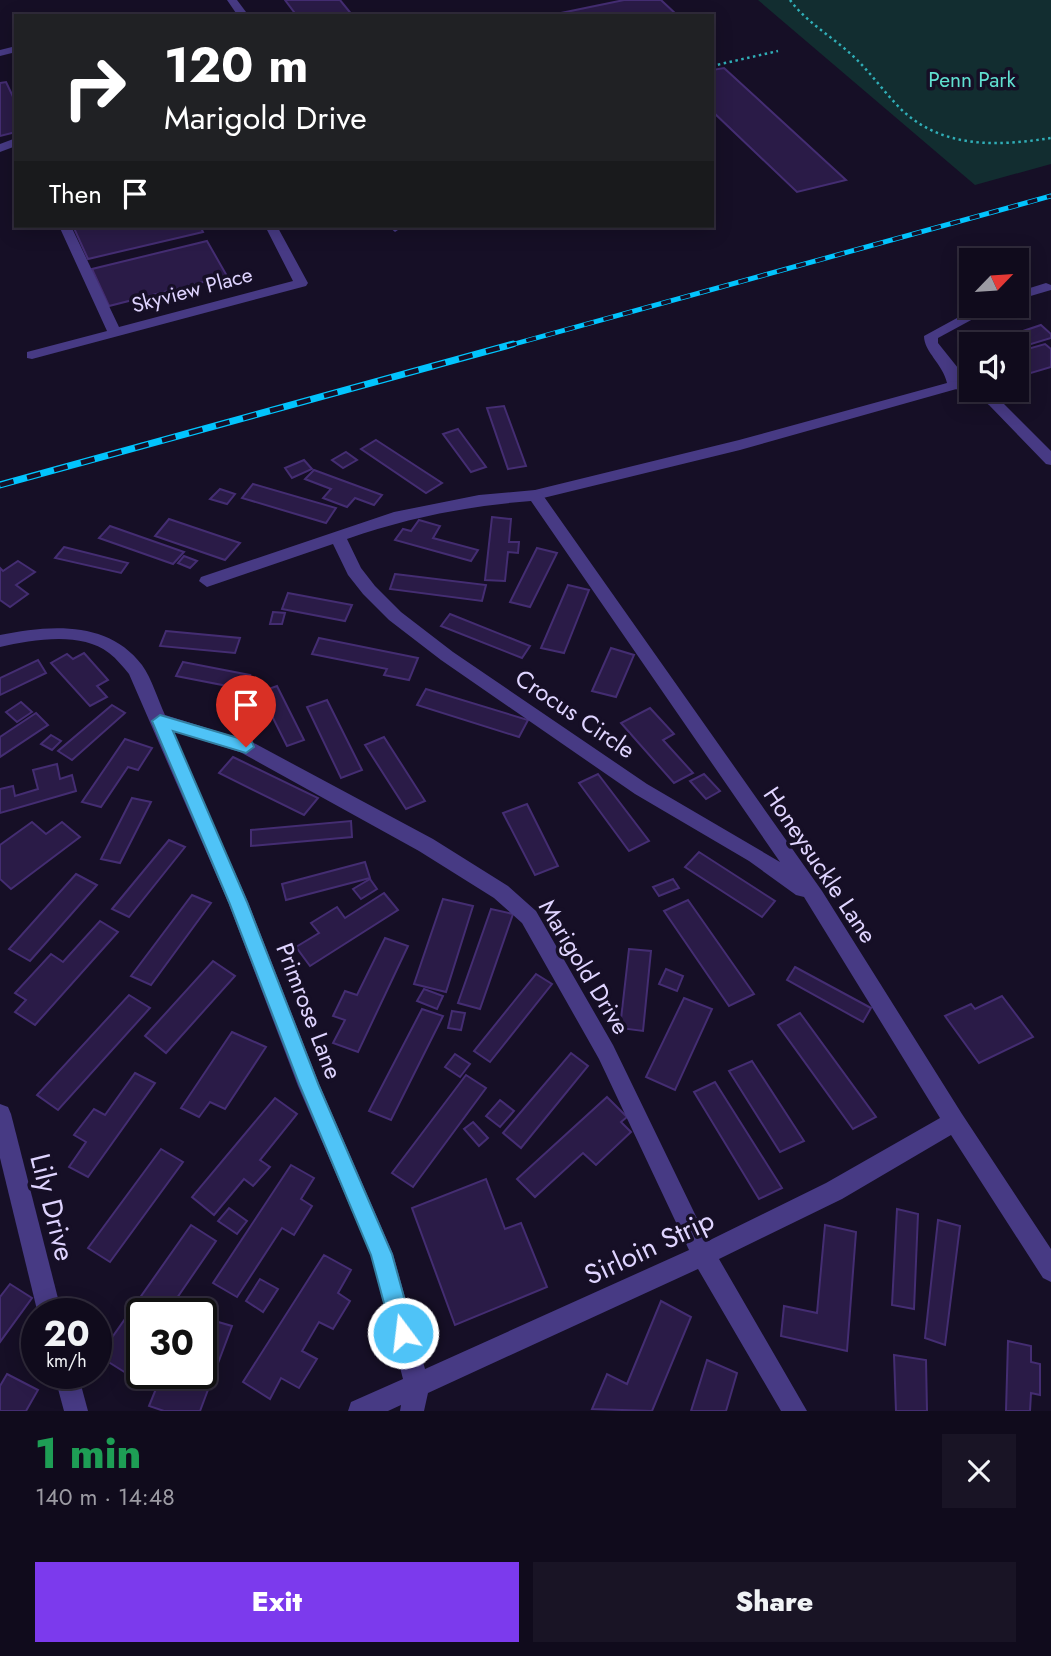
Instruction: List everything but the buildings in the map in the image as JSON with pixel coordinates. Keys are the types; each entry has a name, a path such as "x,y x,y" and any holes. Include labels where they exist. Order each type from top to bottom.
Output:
{"street":[{"path":"66,228 115,333"},
{"name":"Skyview Place","path":"32,355 301,283 272,228"},
{"path":"1029,292 1046,287"},
{"path":"955,385 951,368 931,344 931,336 966,318"},
{"path":"207,581 394,517 479,500 535,495 740,445 959,386"},
{"path":"994,402 1051,460"},
{"name":"Honeysuckle Lane","path":"535,495 815,897 954,1121 1051,1270"},
{"name":"Crocus Circle","path":"338,537 354,571 369,590 395,616 447,656 641,789 756,855 815,897"},
{"name":"Primrose Lane","path":"0,641 28,635 75,635 112,646 136,670 238,902 309,1086 382,1254 417,1386 412,1411"},
{"name":"Marigold Drive","path":"160,721 246,747 426,845 501,892 529,917 606,1052 703,1255 795,1411"},
{"name":"Lily Drive","path":"0,1114 46,1298"},
{"name":"Sirloin Strip","path":"360,1411 703,1255 834,1191 954,1121"},
{"path":"70,1389 76,1411"}],"path":[{"path":"790,0 799,11 849,51 904,113 922,127 947,138 986,144 1018,144 1051,138"},
{"path":"714,66 778,51"}],"green space":[{"name":"Penn Park","path":"758,0 1051,0 1051,164 975,185"}],"railway":[{"path":"507,346 1051,196"},
{"path":"0,485 513,344"}],"route":[{"path":"246,747 160,721 238,902 309,1086 382,1254 403,1333"}]}
